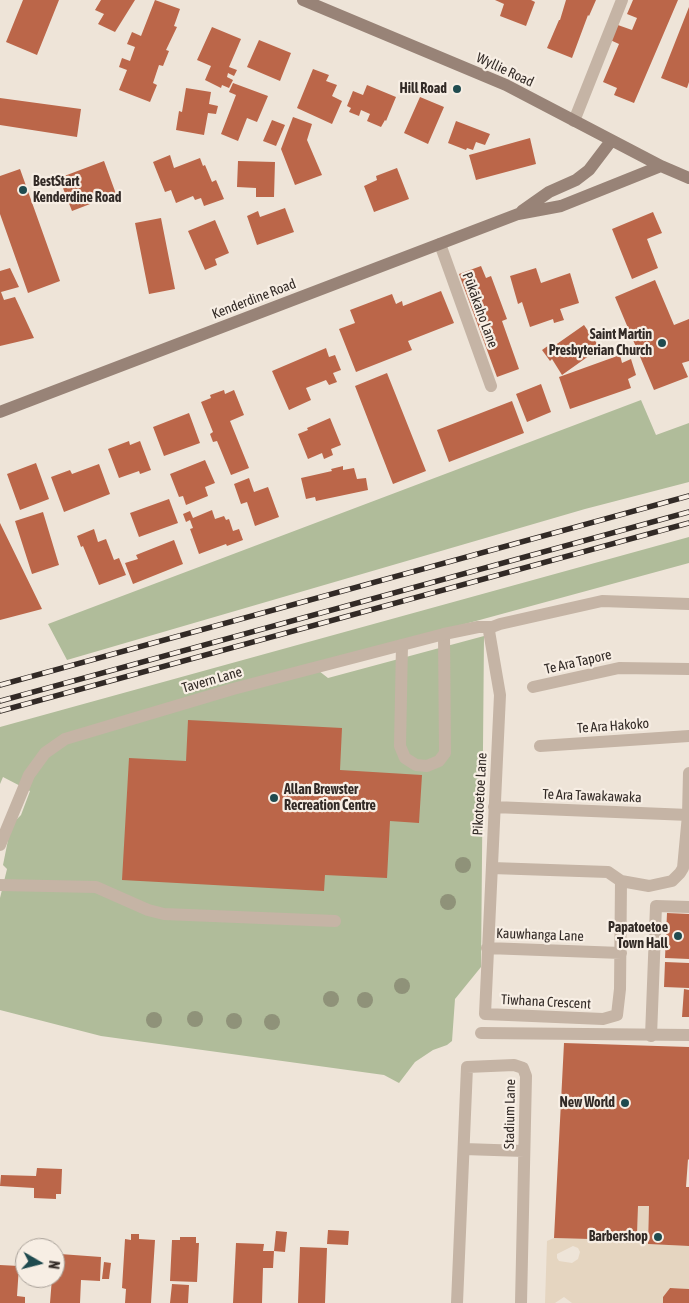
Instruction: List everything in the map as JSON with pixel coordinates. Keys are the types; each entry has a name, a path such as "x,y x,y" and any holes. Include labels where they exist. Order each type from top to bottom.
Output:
{"street":[{"name":"Wyllie Road","path":"303,0 506,85 611,141 689,178"},
{"path":"574,121 622,0"},
{"name":"Kenderdine Road","path":"518,214 549,192 576,180 589,170 611,141"},
{"name":"Kenderdine Road","path":"0,412 518,214 561,206 661,166"},
{"name":"Pūkākaho Lane","path":"440,244 491,386"},
{"path":"492,627 602,601 689,604"},
{"name":"Tavern Lane","path":"0,845 29,774 45,753 65,739 233,689 444,634 478,627 492,627"},
{"name":"Pikotoetoe Lane","path":"492,627 489,631 500,695 492,868"},
{"path":"402,645 400,746 405,758 416,765 427,766 439,761 445,753 444,634"},
{"name":"Te Ara Tapore","path":"533,688 619,668 689,670"},
{"name":"Te Ara Hakoko","path":"540,746 689,736"},
{"path":"492,868 608,872 621,881 649,886 672,881 683,868 688,815 689,773"},
{"name":"Te Ara Tawakawaka","path":"494,807 688,815"},
{"name":"Tiwhana Crescent","path":"492,868 485,1014 603,1019 617,1015 620,989 621,881"},
{"path":"0,885 96,887 148,910 164,914 335,921"},
{"path":"651,1036 656,906 689,907"},
{"name":"Kauwhanga Lane","path":"487,948 621,953"},
{"path":"481,1033 689,1035"},
{"name":"Stadium Lane","path":"457,1303 467,1067 514,1065 523,1068 526,1076 521,1303"},
{"path":"464,1150 524,1151"}],"green space":[{"path":"641,400 656,435 689,423 689,482 585,509 67,660 48,624"},
{"path":"689,537 689,563 307,667 319,671 328,678 484,636 481,967 455,999 452,1041 433,1050 415,1062 399,1083 384,1075 101,1036 0,1010 0,898 7,869 3,865 11,825 21,815 30,791 3,777 0,784 0,727"}],"shaded area":[{"path":"638,1206 649,1206 648,1244 689,1246 689,1289 670,1288 663,1297 663,1303 572,1303 564,1297 555,1303 545,1303 547,1241 554,1238 589,1239 589,1233 637,1235","holes":["573,1246 578,1248 580,1252 578,1259 572,1263 559,1261 557,1258 557,1254"]}],"building":[{"path":"23,0 59,0 37,55 6,42"},
{"path":"101,0 135,0 115,32 98,24 104,14 95,10"},
{"path":"155,0 180,9 174,26 177,27 166,50 169,51 163,66 159,65 153,83 157,85 150,102 119,90 127,70 119,67 122,58 130,61 135,47 127,44 132,32 141,36"},
{"path":"495,0 531,0 535,2 526,26 500,16 504,4"},
{"path":"566,0 596,0 588,15 572,58 547,48 560,20"},
{"path":"633,0 678,0 634,103 614,95 617,88 603,82 619,44 608,39 615,24 632,30 637,18 627,14"},
{"path":"689,7 689,82 687,88 661,78"},
{"path":"212,27 241,39 229,67 237,70 234,76 228,73 227,77 233,80 229,88 222,85 221,88 205,80 211,66 197,60"},
{"path":"259,40 291,53 280,81 247,67"},
{"path":"313,69 329,75 326,81 337,85 332,96 342,101 332,124 297,108"},
{"path":"233,83 268,96 257,122 247,118 238,141 221,134 236,95 229,92"},
{"path":"367,85 396,97 386,121 381,127 367,121 370,114 361,110 359,116 349,112 351,108 347,106 353,91 363,95"},
{"path":"186,88 211,92 209,104 218,106 216,114 208,113 204,135 176,130 179,111 182,112"},
{"path":"420,97 444,107 428,144 404,133"},
{"path":"0,98 81,109 77,137 0,125"},
{"path":"293,117 312,124 307,140 322,175 295,185 281,149"},
{"path":"272,120 285,125 276,146 263,141"},
{"path":"456,121 490,134 485,145 476,142 473,150 467,148 466,150 448,143"},
{"path":"530,138 536,164 476,180 469,155"},
{"path":"170,155 174,168 200,158 212,182 216,180 224,199 204,206 201,198 195,200 193,196 176,203 171,190 165,192 153,162"},
{"path":"104,161 116,194 72,211 59,178"},
{"path":"238,161 275,162 274,197 256,197 256,188 237,187"},
{"path":"397,168 409,199 374,212 364,186 377,180 376,176"},
{"path":"20,169 60,281 28,293 0,214 0,176"},
{"path":"285,208 294,232 257,245 247,216 258,211 260,217"},
{"path":"653,212 662,233 647,239 658,268 632,279 612,229"},
{"path":"161,218 175,289 149,294 135,223"},
{"path":"215,220 229,253 215,259 217,265 205,270 188,231"},
{"path":"481,266 486,278 491,276 507,319 502,321 519,369 497,377 459,274"},
{"path":"10,268 19,287 1,292 4,300 15,297 34,338 0,346 0,271"},
{"path":"536,268 541,283 570,273 579,303 560,309 564,320 554,323 553,319 530,327 522,302 518,304 510,276"},
{"name":"Saint Martin Presbyterian Church","path":"655,280 674,325 689,319 689,361 682,363 688,377 654,390 615,297"},
{"path":"441,291 454,323 408,341 412,350 356,372 339,329 355,323 350,310 392,294 396,304 402,301 403,306"},
{"path":"584,325 600,348 562,375 552,359 550,361 542,350 552,343 554,346"},
{"path":"326,348 329,357 335,355 341,370 333,373 337,382 329,385 326,380 306,388 311,400 289,410 272,371"},
{"path":"620,355 622,363 631,359 636,375 628,379 631,388 570,409 559,377"},
{"path":"387,373 426,471 393,484 355,386"},
{"path":"541,384 551,412 527,422 516,394"},
{"path":"224,390 225,394 234,390 244,415 230,421 249,468 231,475 217,441 213,442 210,434 213,432 201,402 211,398 210,395"},
{"path":"512,401 524,433 449,462 437,430"},
{"path":"189,413 200,443 164,456 153,427"},
{"path":"330,418 341,445 331,449 333,455 324,459 322,453 308,459 298,434"},
{"path":"129,441 130,445 140,441 151,470 140,474 139,471 119,478 108,449"},
{"path":"205,460 215,483 205,487 208,496 186,505 183,496 179,497 170,474"},
{"path":"36,463 49,499 20,510 7,474"},
{"path":"99,464 110,494 64,512 51,477 70,470 72,474"},
{"path":"343,466 343,470 354,468 357,479 366,478 368,490 316,501 315,497 306,499 301,478 332,471 331,469"},
{"path":"249,478 254,492 268,487 279,517 255,526 247,502 241,504 234,484"},
{"path":"169,499 178,523 139,537 130,513"},
{"path":"212,510 215,519 224,516 226,520 229,519 233,531 239,529 243,540 199,554 190,529 193,528 190,520 186,522 183,514 190,511 193,518"},
{"path":"43,512 59,565 32,574 15,521"},
{"path":"0,523 42,609 0,620"},
{"path":"94,529 98,542 106,539 114,560 119,558 126,575 99,585 77,536"},
{"path":"174,540 183,564 133,584 125,563 138,559 136,555"},
{"name":"Allan Brewster Recreation Centre","path":"188,720 342,728 340,770 422,775 419,823 390,821 387,878 325,875 324,891 122,880 129,758 186,761"},
{"name":"Papatoetoe Town Hall","path":"667,913 689,914 689,959 665,958"},
{"path":"665,962 689,963 689,988 664,987"},
{"path":"684,989 689,990 689,1017 682,1017"},
{"name":"New World","path":"564,1043 689,1047 689,1160 686,1187 689,1187 689,1246 648,1244 649,1206 638,1206 637,1235 589,1233 589,1239 554,1238"},
{"path":"37,1168 62,1169 61,1194 56,1194 56,1199 34,1198 34,1188 0,1186 1,1175 36,1176"},
{"path":"328,1230 349,1231 348,1245 327,1244"},
{"path":"276,1231 287,1232 285,1252 274,1251"},
{"path":"131,1234 139,1234 139,1239 155,1240 151,1303 125,1303 126,1289 122,1288 125,1239 131,1240"},
{"path":"180,1237 196,1237 196,1243 199,1243 197,1282 170,1281 172,1240 180,1240"},
{"path":"236,1243 264,1244 263,1251 274,1251 273,1268 263,1268 262,1303 233,1303"},
{"path":"300,1247 327,1248 325,1303 298,1303"},
{"path":"65,1254 101,1257 100,1281 81,1280 80,1303 50,1303 51,1288 65,1288"},
{"path":"104,1262 111,1263 109,1279 102,1279"},
{"path":"0,1265 15,1266 17,1296 25,1297 25,1303 0,1303"},
{"path":"172,1284 189,1285 188,1303 170,1303"},
{"path":"670,1288 689,1289 689,1303 663,1303 663,1297"}],"railway":[{"path":"0,685 689,496"},
{"path":"0,701 689,512"},
{"path":"0,711 689,523"}],"place":[{"name":"Hill Road","path":"457,89"},
{"name":"BestStart Kenderdine Road","path":"23,190"},
{"name":"Saint Martin Presbyterian Church","path":"662,343"},
{"name":"Allan Brewster Recreation Centre","path":"274,798"},
{"name":"Papatoetoe Town Hall","path":"678,936"},
{"name":"New World","path":"625,1103"},
{"name":"Barbershop","path":"658,1237"}]}
